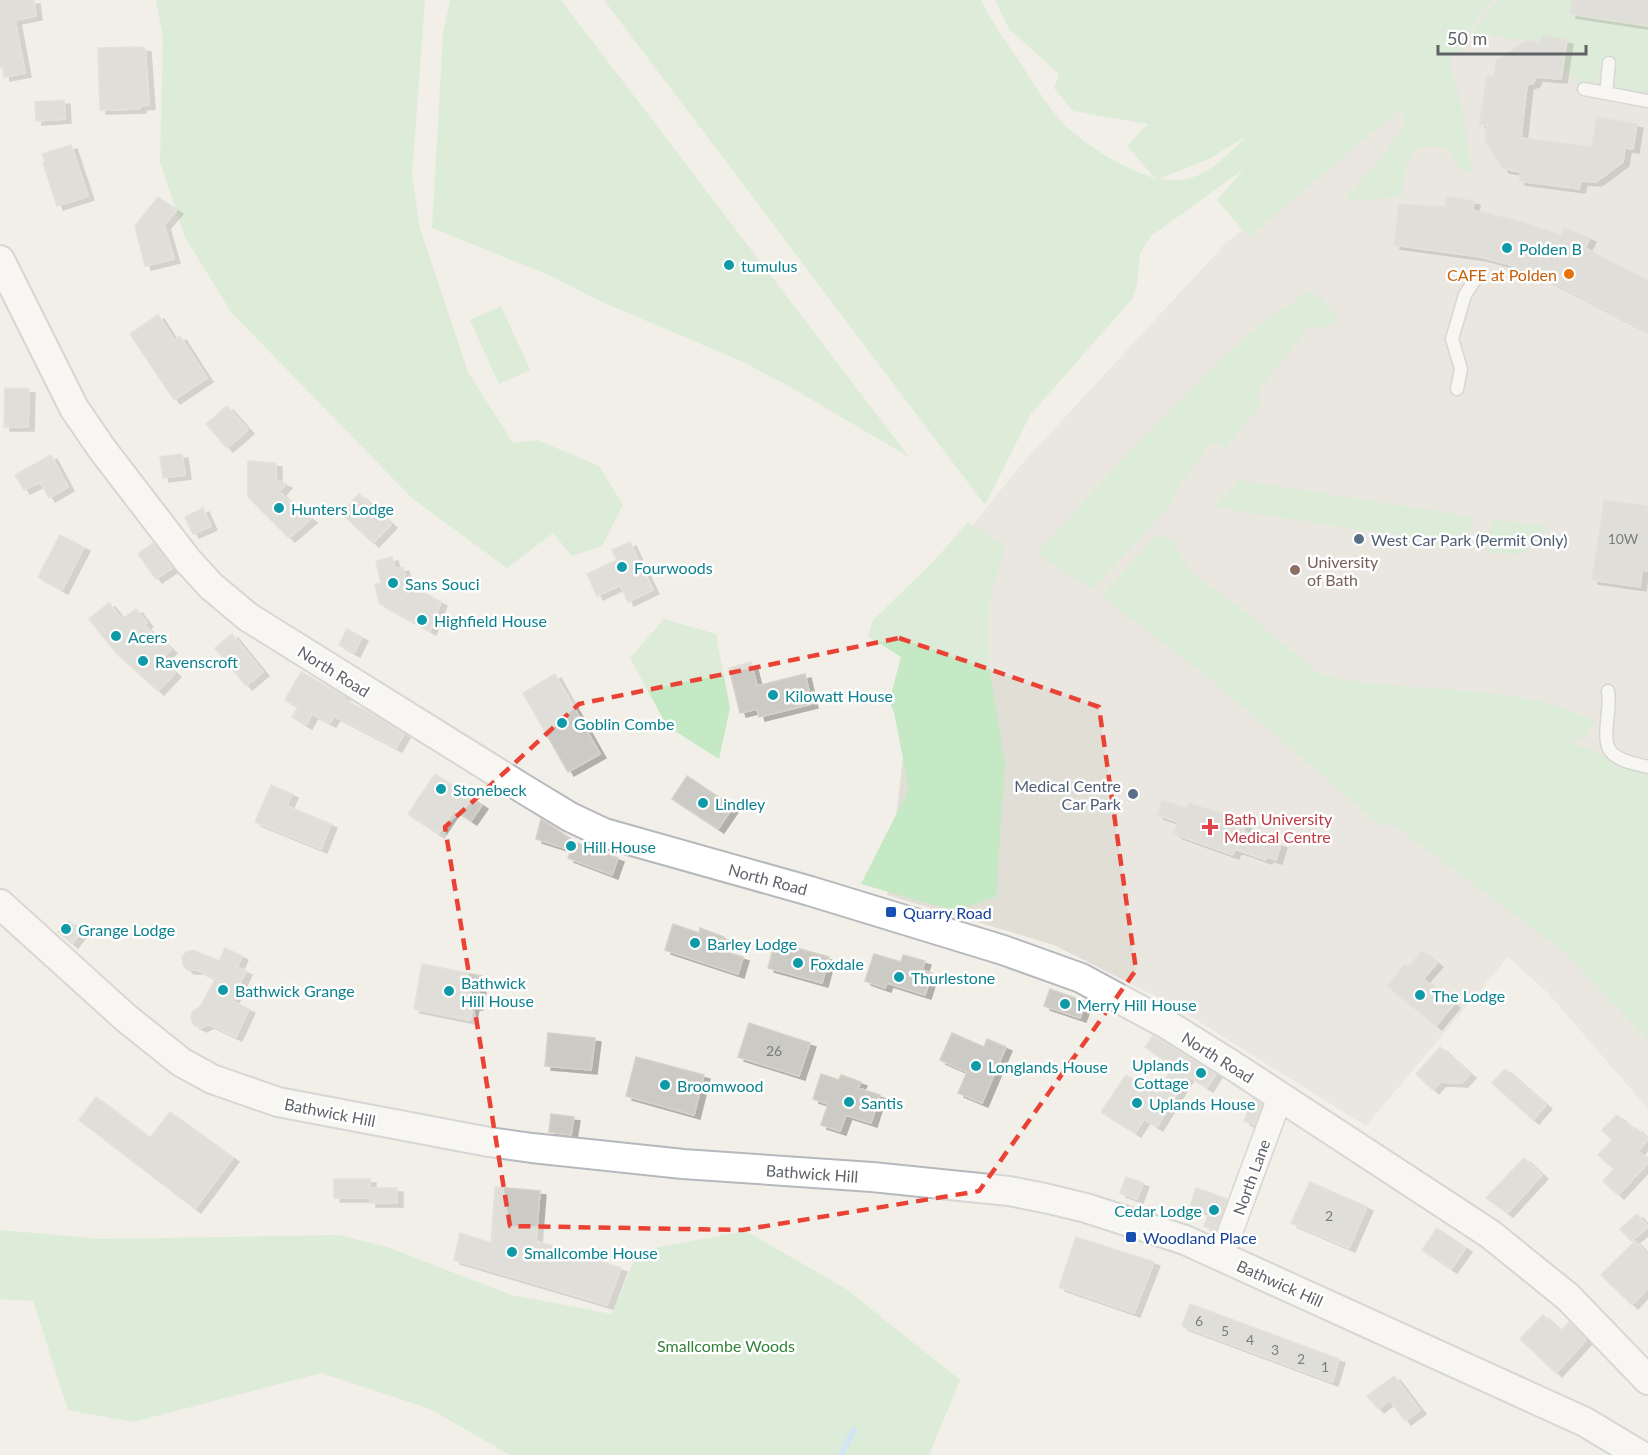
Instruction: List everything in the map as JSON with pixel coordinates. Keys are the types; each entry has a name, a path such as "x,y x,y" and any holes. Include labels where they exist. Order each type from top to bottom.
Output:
{"street":[{"name":"North Road","path":"0,260 74,408 102,449 188,561 211,586 248,616 527,791 570,817 604,833 810,891 1003,950 1081,978 1168,1025 1490,1234 1568,1298 1648,1380"},
{"name":"Bathwick Hill","path":"0,904 126,1018 181,1062 212,1079 278,1102 532,1148 683,1164 872,1177 1009,1191 1086,1208 1185,1240 1585,1422 1640,1455"},
{"name":"North Lane","path":"1221,1257 1280,1096"}],"lane":[{"path":"1606,93 1609,63"},
{"path":"1584,89 1648,101"},
{"path":"1457,389 1461,369 1452,339 1465,295 1477,276"},
{"path":"1608,691 1610,701 1606,745 1611,754 1648,767"}],"highlighted area":[{"path":"899,638 1099,707 1136,970 979,1191 742,1230 510,1226 445,827 579,704"}],"shaded area":[{"name":"University of Bath","path":"1473,0 1648,0 1648,1109 1548,993 1508,957 1366,1126 1171,1004 1054,945 887,895 912,681 955,547 1019,467 1225,244 1352,139"}],"green space":[{"path":"156,0 425,0 412,175 420,229 468,372 513,443 537,440 599,466 623,505 602,546 572,556 553,533 507,568 412,498 231,312 185,237 160,162 163,38"},
{"path":"450,0 561,0 909,457 787,385 743,362 602,302 551,276 432,228 443,34"},
{"path":"604,0 981,0 1003,37 1062,122 1089,145 1110,158 1156,179 1127,146 1148,124 1073,111 1054,88 1059,74 1009,29 995,0 1492,0 1474,22 1463,47 1449,60 1462,108 1472,172 1459,167 1449,150 1435,146 1415,149 1406,164 1401,197 1344,201 1395,139 1404,122 1401,108 1249,237 1217,200 1244,169 1151,236 1140,253 1137,285 1132,299 1030,415 985,505","holes":["1245,137 1220,161 1197,176 1179,180 1159,179 1209,159"]},
{"path":"1498,0 1648,0 1648,97 1619,92 1610,83 1611,72 1600,72 1592,85 1578,87 1576,81 1562,66 1562,46 1471,33"},
{"path":"1310,290 1322,299 1338,317 1326,328 1310,325 1256,394 1263,401 1226,448 1213,441 1178,487 1172,504 1092,590 1037,553 1117,465 1210,371 1251,332"},
{"path":"501,306 530,370 499,384 470,320"},
{"path":"1239,480 1472,517 1468,547 1214,507"},
{"path":"1492,519 1544,526 1548,529 1524,554 1491,553 1487,552"},
{"path":"968,522 1005,547 989,602 988,634 990,671 1005,764 996,897 955,911 861,884 909,789 894,712 889,702 901,657 868,636 873,620 935,560"},
{"path":"1157,536 1172,539 1191,573 1233,602 1317,672 1335,678 1362,682 1495,694 1547,703 1596,722 1584,737 1570,742 1648,775 1648,1040 1564,952 1392,824 1381,826 1209,678 1106,600 1103,596 1104,592"},
{"path":"664,619 716,634 730,708 719,759 667,726 630,658"},
{"name":"Smallcombe Woods","path":"0,1230 102,1239 339,1235 387,1247 511,1295 612,1314 638,1251 746,1231 846,1289 960,1380 929,1455 510,1455 430,1409 321,1373 133,1422 68,1410 33,1301 0,1299"}],"building":[{"path":"0,0 34,0 36,16 15,20 25,73 4,77 3,68 0,68"},
{"path":"1572,0 1648,0 1648,26 1570,14"},
{"path":"1542,36 1567,40 1561,79 1536,77 1534,83 1527,85 1521,138 1592,147 1597,117 1637,124 1633,149 1625,148 1623,162 1596,182 1581,181 1579,189 1519,181 1521,172 1503,169 1485,140 1487,126 1479,124 1487,76 1494,76 1496,61 1527,40 1540,43"},
{"path":"98,48 145,48 149,105 140,106 140,109 100,110"},
{"path":"64,100 65,119 36,121 35,102"},
{"path":"71,145 88,196 57,206 42,154"},
{"name":"Polden B","path":"1447,196 1474,201 1473,210 1561,235 1564,228 1590,238 1585,248 1648,280 1648,332 1538,275 1514,266 1481,257 1394,245 1399,204 1445,207"},
{"path":"158,197 177,210 164,225 174,259 145,266 135,226"},
{"path":"158,315 174,340 180,336 207,378 174,400 130,334"},
{"path":"5,388 29,389 28,427 4,427"},
{"path":"227,406 248,430 227,448 206,424"},
{"path":"182,454 185,475 163,478 160,457"},
{"path":"51,455 68,487 49,498 40,482 24,490 15,475"},
{"name":"Hunters Lodge","path":"248,461 276,463 276,480 286,484 279,492 311,519 289,538 248,497"},
{"path":"359,494 391,524 373,543 341,513"},
{"path":"1604,500 1648,506 1648,571 1642,570 1640,587 1592,580"},
{"path":"203,508 211,526 193,534 185,517"},
{"path":"60,535 84,547 62,590 38,577"},
{"name":"Fourwoods","path":"630,542 653,590 628,602 620,585 597,596 587,574 617,560 612,550"},
{"path":"153,543 172,568 156,579 138,554"},
{"path":"392,557 395,569 403,567 406,582 441,602 430,631 379,603 375,584 381,583 376,561"},
{"path":"109,603 122,619 136,609 147,623 144,625 171,649 161,660 175,673 158,691 117,654 89,619"},
{"path":"347,629 362,637 354,653 339,645"},
{"path":"232,634 263,672 246,686 215,648"},
{"name":"Kilowatt House","path":"751,662 757,686 805,674 812,704 759,717 757,709 740,713 729,668"},
{"path":"301,672 404,734 396,748 334,716 330,723 312,714 306,725 292,717 298,707 285,700"},
{"name":"Goblin Combe","path":"555,674 600,754 568,772 523,693"},
{"name":"Stonebeck","path":"435,774 482,805 471,821 454,810 438,834 408,814"},
{"name":"Lindley","path":"687,776 733,807 718,829 672,799"},
{"path":"271,785 292,794 287,806 331,824 321,849 255,822"},
{"name":"Bath University Medical Centre","path":"1162,800 1187,808 1189,803 1246,822 1243,831 1281,844 1276,860 1267,857 1266,860 1235,849 1233,855 1177,835 1174,833 1178,822 1157,815"},
{"name":"Hill House","path":"541,819 577,843 618,858 612,875 568,858 571,850 536,839"},
{"name":"Grange Lodge","path":"69,921 81,932 72,944 58,932"},
{"name":"Barley Lodge","path":"673,924 699,933 700,928 724,937 720,950 743,957 738,974 665,950"},
{"name":"Foxdale","path":"775,942 829,957 822,983 768,968"},
{"name":"Bathwick Grange","path":"225,948 242,956 237,967 246,971 232,1001 249,1009 236,1037 208,1024 201,1028 194,1025 191,1019 192,1012 200,1007 215,979 198,970 188,970 183,965 182,957 186,952 193,950 219,961"},
{"name":"The Lodge","path":"1422,951 1437,963 1423,979 1454,1004 1436,1026 1387,986 1405,964 1408,967"},
{"name":"Thurlestone","path":"874,954 901,962 903,955 925,961 922,970 932,973 925,995 887,983 885,988 865,981"},
{"name":"Bathwick Hill House","path":"422,964 482,976 477,1006 473,1006 470,1020 414,1009"},
{"name":"Merry Hill House","path":"1050,989 1086,1002 1080,1018 1044,1006"},
{"path":"749,1023 810,1043 799,1076 738,1057"},
{"path":"548,1033 595,1038 591,1070 545,1066"},
{"name":"Longlands House","path":"952,1033 984,1047 987,1039 1006,1047 982,1103 958,1093 967,1072 940,1060"},
{"path":"1153,1036 1216,1074 1207,1088 1188,1076 1157,1127 1144,1119 1135,1133 1101,1112 1126,1075 1157,1094 1173,1066 1145,1047"},
{"path":"1440,1047 1470,1074 1462,1083 1440,1082 1433,1090 1416,1074"},
{"name":"Broomwood","path":"636,1057 704,1075 694,1115 626,1096"},
{"path":"1505,1069 1546,1105 1533,1120 1492,1083"},
{"name":"Santis","path":"821,1074 839,1080 841,1075 861,1082 858,1088 880,1095 871,1123 846,1115 840,1131 821,1125 828,1104 813,1099"},
{"path":"96,1097 150,1138 170,1112 233,1158 195,1209 79,1120"},
{"path":"1253,1098 1262,1104 1254,1125 1244,1121"},
{"path":"551,1114 574,1117 571,1135 549,1132"},
{"path":"1617,1115 1648,1139 1638,1151 1648,1160 1648,1163 1618,1195 1603,1181 1614,1169 1598,1155 1612,1140 1602,1130"},
{"path":"1524,1158 1542,1175 1507,1213 1486,1198"},
{"path":"1126,1177 1143,1183 1137,1199 1120,1193"},
{"path":"334,1179 370,1179 370,1188 397,1188 397,1203 370,1203 370,1198 334,1198"},
{"path":"1310,1182 1367,1207 1349,1248 1291,1223"},
{"name":"Smallcombe House","path":"495,1187 540,1191 536,1241 621,1268 607,1305 454,1260 460,1233 491,1243"},
{"name":"Cedar Lodge","path":"1196,1188 1227,1199 1216,1230 1204,1226 1209,1213 1190,1207"},
{"path":"1637,1214 1648,1227 1631,1241 1620,1229"},
{"path":"1437,1228 1466,1248 1451,1269 1422,1250"},
{"path":"1076,1237 1154,1262 1134,1313 1059,1287"},
{"path":"1635,1241 1648,1255 1648,1288 1632,1305 1601,1275"},
{"path":"1190,1304 1339,1359 1332,1382 1182,1326"},
{"path":"1543,1315 1560,1331 1569,1322 1586,1340 1556,1373 1520,1339"},
{"path":"1394,1376 1420,1410 1405,1421 1390,1400 1378,1409 1367,1396"}],"waterway":[{"path":"841,1455 854,1430"}],"place":[{"name":"Polden B","path":"1507,248"},
{"name":"tumulus","path":"729,265"},
{"name":"CAFE at Polden","path":"1569,274"},
{"name":"Hunters Lodge","path":"279,508"},
{"name":"West Car Park (Permit Only)","path":"1359,539"},
{"name":"Fourwoods","path":"622,567"},
{"name":"University of Bath","path":"1295,570"},
{"name":"Sans Souci","path":"393,583"},
{"name":"Highfield House","path":"422,620"},
{"name":"Acers","path":"116,636"},
{"name":"Ravenscroft","path":"143,661"},
{"name":"Kilowatt House","path":"773,695"},
{"name":"Goblin Combe","path":"562,723"},
{"name":"Stonebeck","path":"441,789"},
{"name":"Medical Centre Car Park","path":"1133,794"},
{"name":"Lindley","path":"703,803"},
{"name":"Bath University Medical Centre","path":"1210,827"},
{"name":"Hill House","path":"571,846"},
{"name":"Quarry Road","path":"891,912"},
{"name":"Grange Lodge","path":"66,929"},
{"name":"Barley Lodge","path":"695,943"},
{"name":"Foxdale","path":"798,963"},
{"name":"Thurlestone","path":"899,977"},
{"name":"Bathwick Grange","path":"223,990"},
{"name":"Bathwick Hill House","path":"449,991"},
{"name":"The Lodge","path":"1420,995"},
{"name":"Merry Hill House","path":"1065,1004"},
{"name":"Longlands House","path":"976,1066"},
{"name":"Uplands Cottage","path":"1201,1073"},
{"name":"Broomwood","path":"665,1085"},
{"name":"Santis","path":"849,1102"},
{"name":"Uplands House","path":"1137,1103"},
{"name":"Cedar Lodge","path":"1214,1210"},
{"name":"Woodland Place","path":"1131,1237"},
{"name":"Smallcombe House","path":"512,1252"}]}
